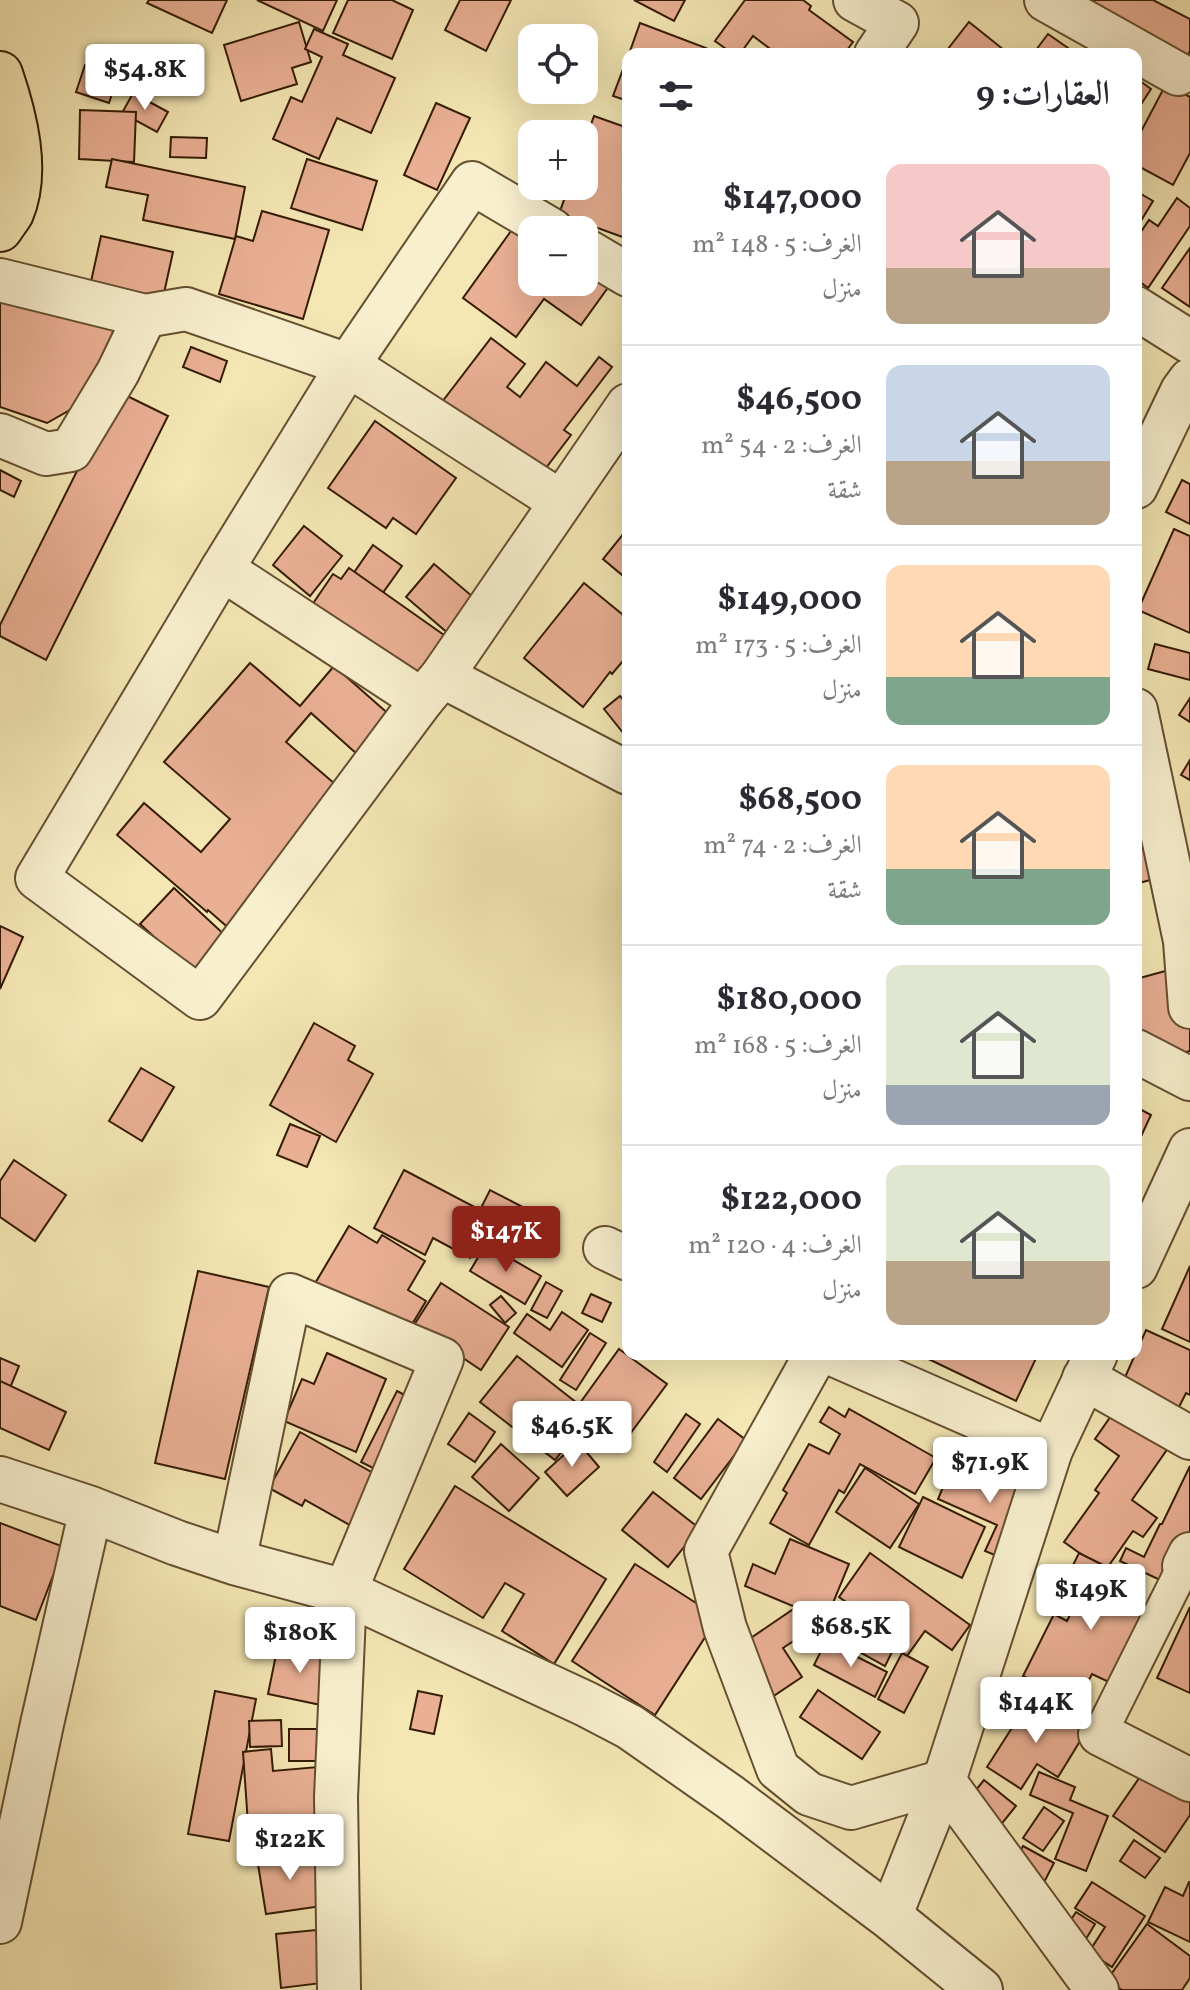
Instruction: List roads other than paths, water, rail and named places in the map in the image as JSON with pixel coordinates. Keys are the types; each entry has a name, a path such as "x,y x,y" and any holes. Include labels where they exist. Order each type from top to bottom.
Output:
{"main road":[{"path":"0,74 16,132 21,172 11,212 0,229"}],"street":[{"path":"855,0 894,26"},
{"path":"1046,0 1103,45"},
{"path":"1142,60 1178,74"},
{"path":"528,216 472,183 348,365 37,878 200,998 432,688 622,414"},
{"path":"598,257 622,271"},
{"path":"0,280 145,316 186,309 348,365 561,502"},
{"path":"1142,312 1190,342"},
{"path":"0,435 46,454 71,450 118,372 145,316"},
{"path":"1142,474 1190,380"},
{"path":"222,569 432,688 622,770"},
{"path":"1142,745 1185,941 1190,1007"},
{"path":"1142,1054 1190,1079"},
{"path":"1142,1254 1190,1150"},
{"path":"234,1562 290,1295 442,1359 345,1592 336,1797 339,1990"},
{"path":"813,1360 706,1551 725,1628 778,1769 809,1794 851,1808 944,1781"},
{"path":"846,1360 1051,1450"},
{"path":"890,1917 944,1781 1051,1450 1090,1366 1190,1438"},
{"path":"0,1479 234,1562 345,1592 586,1704 630,1727 730,1797 890,1917 980,1990"},
{"path":"0,1922 91,1509"},
{"path":"1188,1563 1100,1734 1190,1780"},
{"path":"944,1781 1097,1990"},
{"path":"780,1836 809,1794"}]}
